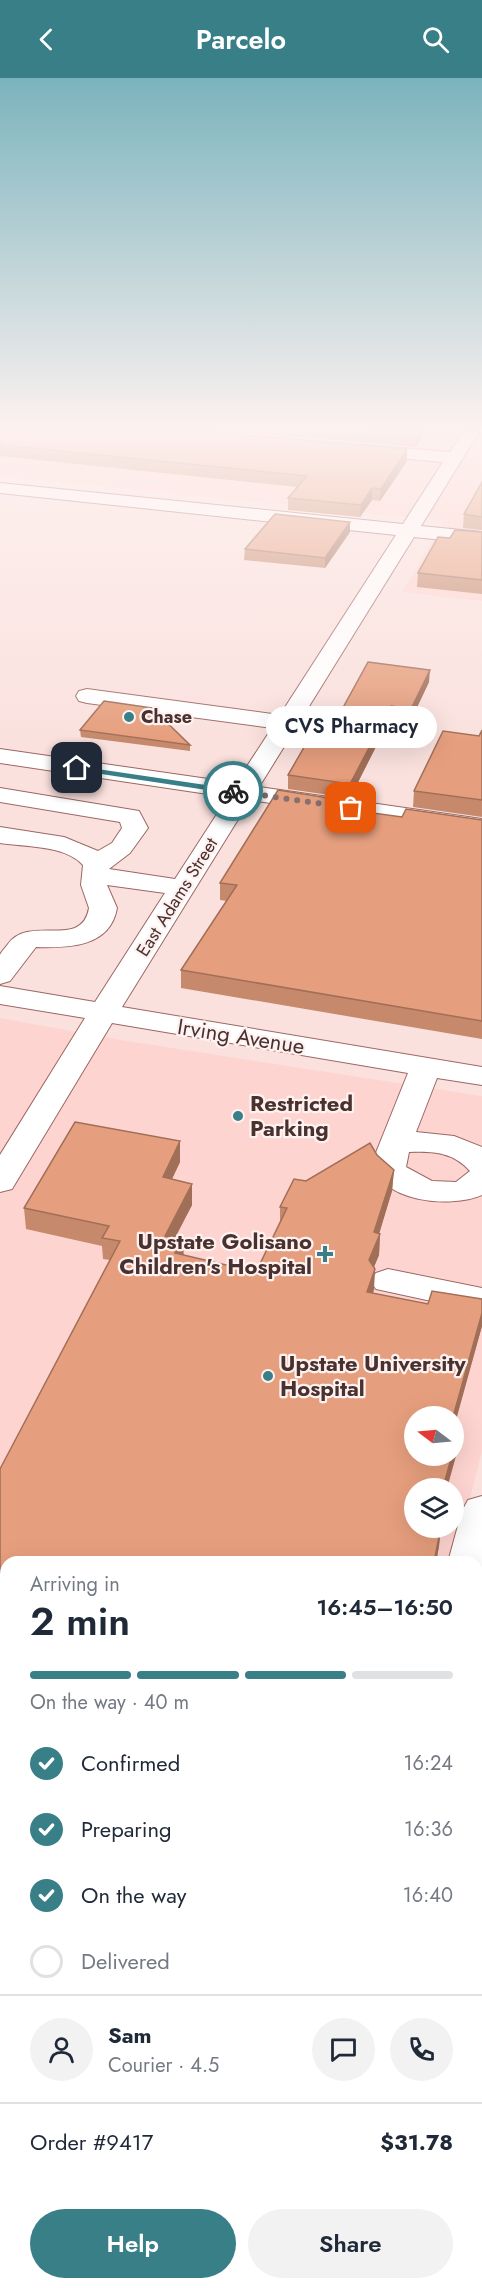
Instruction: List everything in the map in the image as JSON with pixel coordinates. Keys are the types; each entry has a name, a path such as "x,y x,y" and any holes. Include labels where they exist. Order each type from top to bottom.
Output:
{"street":[{"name":"East Adams Street","path":"0,1182 103,1013 407,535"},
{"path":"453,535 482,538"},
{"path":"87,696 288,723"},
{"path":"0,756 482,826"},
{"path":"0,795 130,816 135,828 121,848 95,869"},
{"path":"0,835 64,845 86,853 95,869 95,891 103,908 94,927 78,938 30,939 16,951 0,975"},
{"path":"95,869 183,888"},
{"name":"Irving Avenue","path":"0,995 482,1076"},
{"path":"426,1067 389,1160 390,1171 410,1185 455,1192 477,1186 482,1178"},
{"path":"396,1143 417,1141 463,1149 476,1155 482,1164"},
{"path":"388,1281 482,1300"},
{"path":"470,1556 482,1511"}],"shaded area":[{"path":"436,535 482,535 482,601 402,592"},
{"path":"0,1018 121,1040 482,1096 482,1451 464,1522 464,1478 404,1478 404,1538 460,1538 455,1556 0,1556"},
{"path":"482,1511 482,1556 478,1556"}],"building":[{"path":"257,535 341,535 325,558 245,549"},
{"path":"452,535 482,535 482,580 418,573 438,537 450,538"},
{"path":"368,662 430,670 411,709 391,706 350,784 288,775 325,711 340,713"},
{"name":"Chase","path":"104,701 152,708 190,745 80,730"},
{"path":"482,730 482,800 414,791 443,731 479,736"},
{"path":"278,790 341,800 336,808 402,817 406,809 482,820 482,1021 181,970 237,885 220,883"},
{"name":"Upstate University Hospital","path":"75,1122 180,1141 163,1177 192,1184 165,1236 183,1240 175,1253 256,1272 287,1208 280,1207 294,1179 306,1181 370,1143 377,1155 394,1170 374,1232 380,1234 369,1260 375,1269 367,1292 428,1304 432,1291 482,1299 482,1313 456,1406 404,1406 404,1466 449,1466 446,1478 404,1478 404,1538 439,1538 435,1556 0,1556 0,1469 120,1241 102,1238 109,1226 24,1208"}],"way so far":[{"path":"233,791 351,808"}],"place":[{"name":"Chase","path":"129,717"},
{"name":"CVS Pharmacy","path":"351,808"},
{"name":"Restricted Parking","path":"238,1116"},
{"name":"Upstate Golisano Children's Hospital","path":"325,1254"},
{"name":"Upstate University Hospital","path":"268,1376"}],"route":[{"path":"77,768 233,791"}]}
